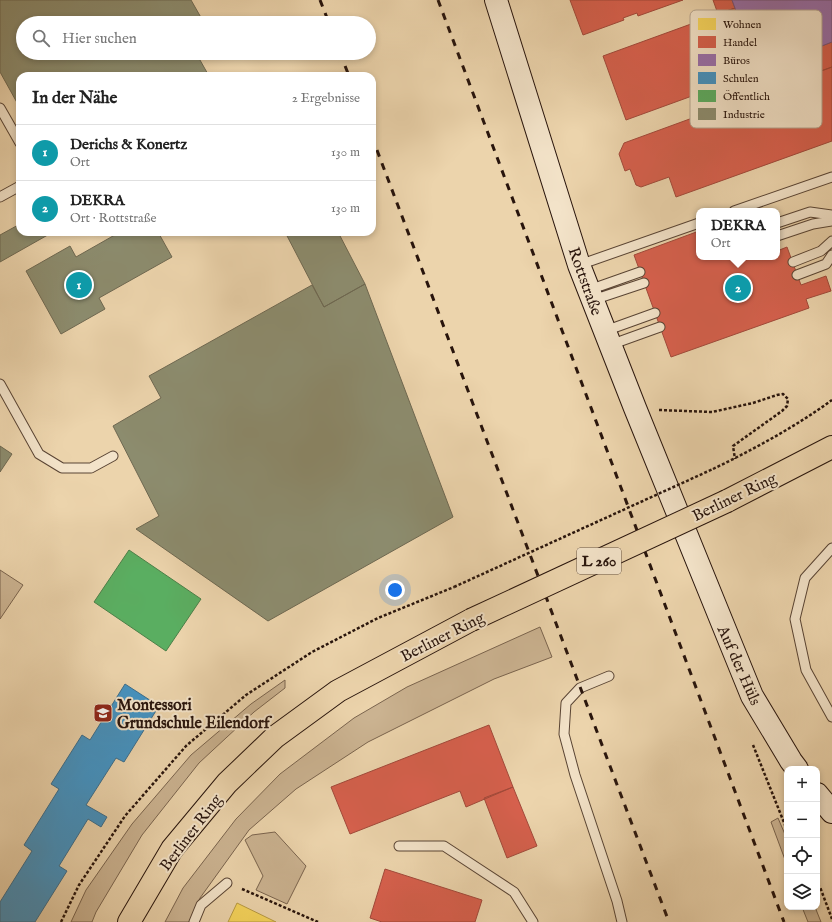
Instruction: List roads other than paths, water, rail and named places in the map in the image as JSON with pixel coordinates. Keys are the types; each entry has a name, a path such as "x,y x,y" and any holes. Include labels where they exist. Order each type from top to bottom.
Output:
{"main road":[{"name":"Berliner Ring","path":"129,922 172,849 227,783 275,737 338,691 471,620 727,501 832,447"}],"street":[{"name":"Rottstraße","path":"496,0 579,265 694,555"},
{"name":"Auf der Hüls","path":"694,555 752,696 795,766"},
{"path":"820,798 832,812"}],"lane":[{"path":"0,108 16,136"},
{"path":"743,208 832,177"},
{"path":"0,197 16,188"},
{"path":"780,223 810,212 832,215"},
{"path":"780,235 813,224 832,222"},
{"path":"579,265 696,224"},
{"path":"793,262 821,251 832,241"},
{"path":"798,275 826,264 832,255"},
{"path":"591,295 640,272"},
{"path":"591,295 644,283"},
{"path":"608,338 655,313"},
{"path":"608,338 660,327"},
{"path":"0,384 39,454 62,468 92,468 113,456"},
{"path":"832,548 805,578 795,619 806,670 832,717"},
{"path":"609,676 580,688 566,703 564,734 575,775 617,901 622,922"},
{"path":"399,846 444,846 514,892 532,922"},
{"path":"194,922 202,905 227,883"}],"railway":[{"path":"320,0 326,16"},
{"path":"438,0 784,922"},
{"path":"343,60 347,72"},
{"path":"376,148 669,922"}],"place":[{"name":"Derichs & Konertz","path":"79,285"},
{"name":"DEKRA","path":"738,288"},
{"name":"Montessori Grundschule Eilendorf","path":"103,713"}]}
